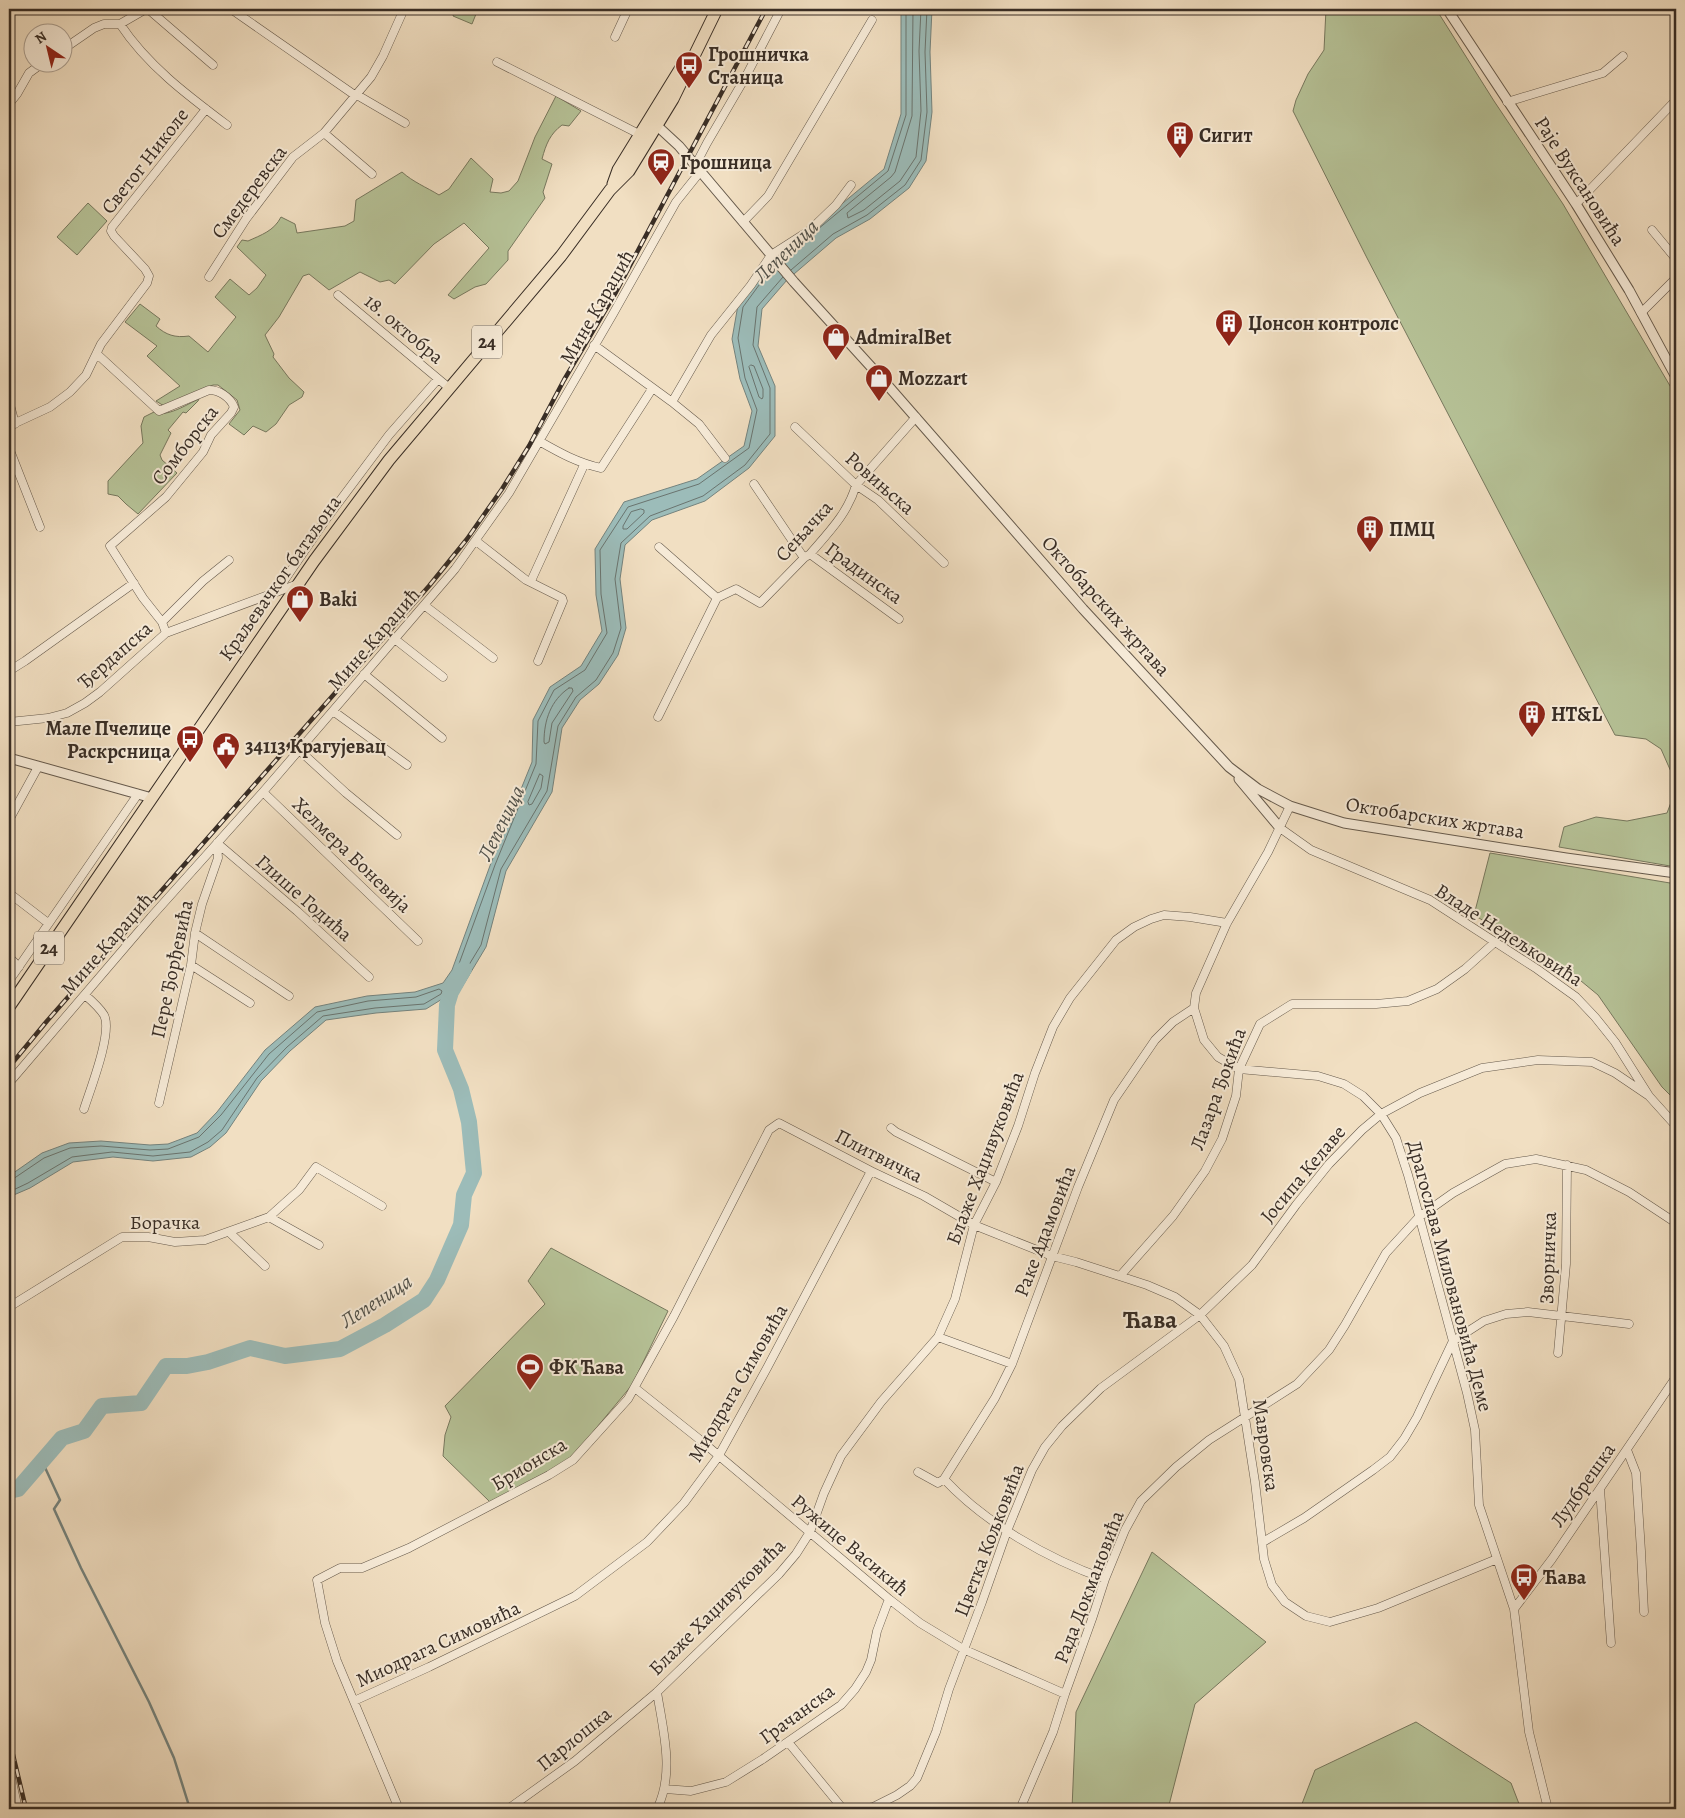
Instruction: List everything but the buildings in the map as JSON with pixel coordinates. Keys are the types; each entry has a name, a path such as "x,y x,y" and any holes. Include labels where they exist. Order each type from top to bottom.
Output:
{"main road":[{"name":"Краљевачког батаљона","path":"9,1007 298,584 359,498 448,387 561,256 610,190 628,171 654,122 686,74 698,43 717,9"},
{"name":"Краљевачког батаљона","path":"610,190 618,170 641,135 654,122"}],"street":[{"path":"72,43 94,28 104,24 120,24 147,9 213,65"},
{"path":"231,9 357,95 405,123"},
{"name":"Смедеревска","path":"209,277 246,219 292,158 324,133 357,95 383,56 404,9"},
{"path":"614,37 628,9"},
{"name":"Мине Караџић","path":"9,1082 151,917 396,640 476,541 509,493 676,202 698,169 706,143 745,78 781,9"},
{"name":"Раје Вуксановића","path":"1447,9 1576,204 1641,313 1676,377"},
{"path":"744,222 768,196 872,20"},
{"path":"120,24 142,53 156,67 227,125"},
{"path":"1507,102 1603,73 1623,56"},
{"path":"496,62 641,135"},
{"path":"9,104 18,94 30,72"},
{"path":"1576,204 1676,100"},
{"name":"Светог Николе","path":"12,425 50,407 70,392 86,375 101,344 147,283 149,276 145,268 114,236 111,231 112,227 206,109"},
{"name":"Октобарских жртава","path":"654,122 679,146 794,282 916,417 1083,609 1229,768 1258,789 1290,806 1344,822 1566,858 1676,873"},
{"path":"324,133 372,174"},
{"path":"672,402 711,335 751,285 774,258 810,230 836,204 851,185"},
{"path":"1652,230 1676,259"},
{"path":"1641,313 1676,278"},
{"name":"18. октобра","path":"338,295 448,387"},
{"path":"594,345 699,424 725,458"},
{"name":"Сомборска","path":"97,354 159,410 209,390 216,390 232,402 234,407 211,435 203,452 166,497 110,546 143,598 162,622 166,633"},
{"path":"278,590 332,510 390,435 438,379"},
{"path":"539,441 571,460 601,468 652,389"},
{"path":"9,400 12,425"},
{"name":"Сењачка","path":"717,598 736,589 760,603 840,520 852,499 856,485 916,417"},
{"name":"Ровињска","path":"795,427 856,485 878,500 944,563"},
{"path":"9,448 40,526"},
{"path":"531,581 584,465"},
{"name":"Градинска","path":"754,484 807,556 899,619"},
{"path":"476,541 526,580 562,598 563,601 538,661"},
{"path":"658,717 717,598 659,547"},
{"path":"162,622 203,581 229,560"},
{"path":"9,671 134,583"},
{"name":"Ђердапска","path":"9,722 48,718 76,709 100,692 166,633 298,584"},
{"path":"424,605 493,658"},
{"path":"396,640 443,677"},
{"path":"364,674 442,738"},
{"path":"333,711 407,765"},
{"path":"299,750 346,793 397,835"},
{"path":"9,758 152,798"},
{"path":"9,820 38,767"},
{"path":"1229,768 1280,828"},
{"name":"Хелмера Боневија","path":"263,792 418,942"},
{"path":"9,981 138,794"},
{"path":"1194,1008 1196,993 1227,923 1264,860 1290,806"},
{"name":"Владе Недељковића","path":"1280,828 1310,850 1430,900 1576,996 1615,1042 1649,1096 1676,1126"},
{"name":"Пере Ђорђевића","path":"159,1103 191,965 195,933 202,904 218,858 217,843"},
{"name":"Глише Годића","path":"217,843 297,911 369,977"},
{"path":"9,892 48,923"},
{"name":"Блаже Хаџивуковића","path":"657,1809 665,1789 666,1757 657,1692 779,1574 796,1554 810,1532 824,1493 841,1456 881,1402 938,1337 955,1299 974,1225 996,1182 1053,1027 1070,998 1116,940 1134,927 1150,919 1164,915 1227,923"},
{"path":"195,933 289,996"},
{"name":"Лазара Ђокића","path":"1120,1276 1173,1216 1205,1171 1222,1139 1236,1096 1239,1069 1260,1024 1292,1004 1376,1004 1408,1001 1437,989 1465,969 1495,942"},
{"path":"9,957 19,967"},
{"path":"191,965 250,1003"},
{"path":"84,1109 99,1064 107,1028 104,1015 85,995"},
{"name":"Драгослава Миловановића Деме","path":"1194,1008 1204,1040 1218,1057 1239,1069 1318,1076 1344,1084 1364,1096 1381,1114 1396,1138 1453,1340 1475,1430 1479,1505 1514,1609 1529,1732 1548,1809"},
{"name":"Раке Адамовића","path":"944,1480 995,1398 1012,1364 1052,1256 1114,1100 1155,1040 1173,1022 1194,1008"},
{"name":"Јосипа Келаве","path":"1200,1315 1252,1265 1328,1164 1381,1114 1420,1093 1482,1068 1538,1060 1592,1062 1615,1073 1649,1096"},
{"name":"Плитвичка","path":"769,1130 779,1123 871,1171 924,1196 974,1225"},
{"path":"891,1128 996,1182"},
{"name":"Брионска","path":"354,1701 337,1661 325,1623 317,1580 340,1568 362,1568 409,1548 549,1475 573,1460 628,1400 674,1316 769,1130"},
{"name":"Рада Докмановића","path":"1020,1809 1053,1732 1105,1579 1124,1530 1141,1501 1176,1467 1209,1440 1296,1384 1328,1350 1345,1325 1386,1253 1419,1217 1453,1194 1505,1164 1536,1159 1586,1170 1606,1180 1676,1223"},
{"name":"Зворничка","path":"1558,1352 1566,1264 1567,1165"},
{"name":"Борачка","path":"9,1307 122,1237 148,1237 175,1242 205,1240 269,1217 299,1190 316,1167 382,1206"},
{"name":"Миодрага Симовића","path":"354,1701 575,1596 647,1542 684,1503 718,1457 871,1171"},
{"path":"269,1217 319,1245"},
{"name":"Мавровска","path":"974,1225 1052,1256 1147,1285 1175,1297 1200,1315 1224,1346 1239,1379 1264,1559 1272,1585 1285,1602 1306,1616 1330,1622 1378,1608 1497,1559"},
{"path":"229,1232 264,1266"},
{"path":"1263,1542 1304,1518 1390,1456 1404,1439 1417,1417 1453,1340 1484,1321 1506,1314 1528,1312 1629,1324"},
{"name":"Цветка Кољковића","path":"862,1809 873,1807 897,1795 918,1778 1007,1531 1032,1470 1045,1447 1062,1426 1101,1388 1200,1315"},
{"path":"938,1337 1012,1364"},
{"name":"Лудбрешка","path":"1514,1609 1552,1559 1676,1377"},
{"name":"Ружице Васикић","path":"635,1388 920,1623 963,1649 1065,1694"},
{"path":"1627,1450 1636,1474 1642,1551 1644,1612"},
{"path":"918,1472 938,1483 944,1480 957,1493 1007,1531 1058,1560 1105,1579"},
{"path":"1600,1490 1610,1644"},
{"name":"Грачанска","path":"665,1789 691,1792 726,1782 841,1705 866,1672 871,1660 877,1630 889,1599"},
{"name":"Парлошка","path":"508,1809 575,1761 657,1692"},
{"path":"354,1701 400,1809"},
{"path":"788,1742 843,1809"},
{"path":"9,1768 18,1809"}],"green space":[{"path":"455,9 478,9 472,24 453,16"},
{"path":"1326,9 1436,9 1494,101 1563,204 1676,396 1676,783 1661,749 1646,739 1615,735 1367,258 1293,111 1308,74 1324,50"},
{"path":"556,96 581,111 569,126 562,125 549,140 542,159 552,164 543,192 545,198 508,251 508,260 486,284 475,287 454,299 448,295 489,248 464,223 434,244 395,284 389,280 380,282 360,272 329,290 309,274 303,276 279,317 265,335 274,354 273,357 289,378 304,392 302,397 289,405 276,424 266,432 253,426 244,435 229,424 240,410 237,400 218,385 213,385 164,406 156,401 180,386 147,356 157,346 125,322 140,304 160,319 156,326 167,334 179,337 189,336 208,352 236,317 215,297 230,279 249,295 257,288 266,275 237,247 242,240 248,241 267,232 275,226 281,217 295,224 297,233 345,226 354,221 356,200 402,172 415,182 439,195 449,189 471,158 493,179 490,192 501,193 509,191 518,181 535,137"},
{"path":"88,203 107,221 77,255 57,237"},
{"path":"199,399 186,413 183,412 168,430 171,433 160,455 162,460 177,473 138,514 118,496 108,494 108,481 143,443 141,426 144,417 154,412 171,412"},
{"path":"1676,789 1676,867 1559,847 1564,827 1596,817 1627,821 1667,813"},
{"path":"1490,853 1676,884 1676,1101 1662,1087 1598,995 1575,976 1474,915"},
{"path":"551,1248 668,1311 632,1385 568,1462 490,1502 443,1456 445,1435 451,1417 445,1406 545,1304 528,1281"},
{"path":"1152,1552 1266,1642 1195,1704 1168,1809 1072,1809 1076,1712"},
{"path":"1416,1722 1511,1783 1521,1809 1300,1809 1315,1770"}],"water":[{"path":"901,9 932,9 930,52 932,112 926,161 909,188 870,219 836,238 787,280 762,309 758,346 775,386 775,436 749,468 705,501 652,520 625,545 620,579 626,628 618,655 599,684 580,700 562,728 552,792 506,871 486,947 459,992 450,987 447,996 426,1009 326,1020 290,1051 261,1081 226,1133 210,1147 191,1157 153,1161 113,1157 73,1162 30,1188 9,1197 9,1176 42,1153 69,1143 101,1141 150,1145 168,1144 197,1133 217,1112 265,1050 315,1007 367,996 415,992 443,983 452,970 491,863 532,762 533,720 550,687 581,666 602,631 596,595 595,549 624,502 697,479 744,446 752,411 740,379 732,339 738,305 769,264 884,169 901,114"}],"waterway":[{"name":"Лепеница","path":"9,1491 18,1489 62,1438 84,1431 102,1406 141,1403 166,1366 187,1366 208,1362 250,1348 285,1356 340,1349 385,1325 424,1300 437,1280 461,1225 464,1195 474,1173 469,1122 461,1089 445,1050 447,1005 451,992 464,969"},
{"path":"42,1461 60,1500 54,1509 81,1568 149,1702 174,1758 190,1809"}],"railway":[{"path":"9,1067 47,1021 429,586 467,539 529,446 564,380 616,292 766,9"},
{"path":"9,1738 26,1809"}],"place":[{"name":"Грошничка Станица","path":"689,89"},
{"name":"Сигит","path":"1180,159"},
{"name":"Грошница","path":"661,186"},
{"name":"Џонсон контролс","path":"1229,347"},
{"name":"AdmiralBet","path":"836,361"},
{"name":"Mozzart","path":"879,402"},
{"name":"ПМЦ","path":"1370,553"},
{"name":"Baki","path":"300,623"},
{"name":"HT&L","path":"1532,738"},
{"name":"Мале Пчелице Раскрсница","path":"190,763"},
{"name":"34113 Крагујевац","path":"226,770"},
{"name":"ФК Ћава","path":"530,1391"},
{"name":"Ћава","path":"1524,1601"}],"district":[{"name":"Ћава","path":"1150,1320"}]}
